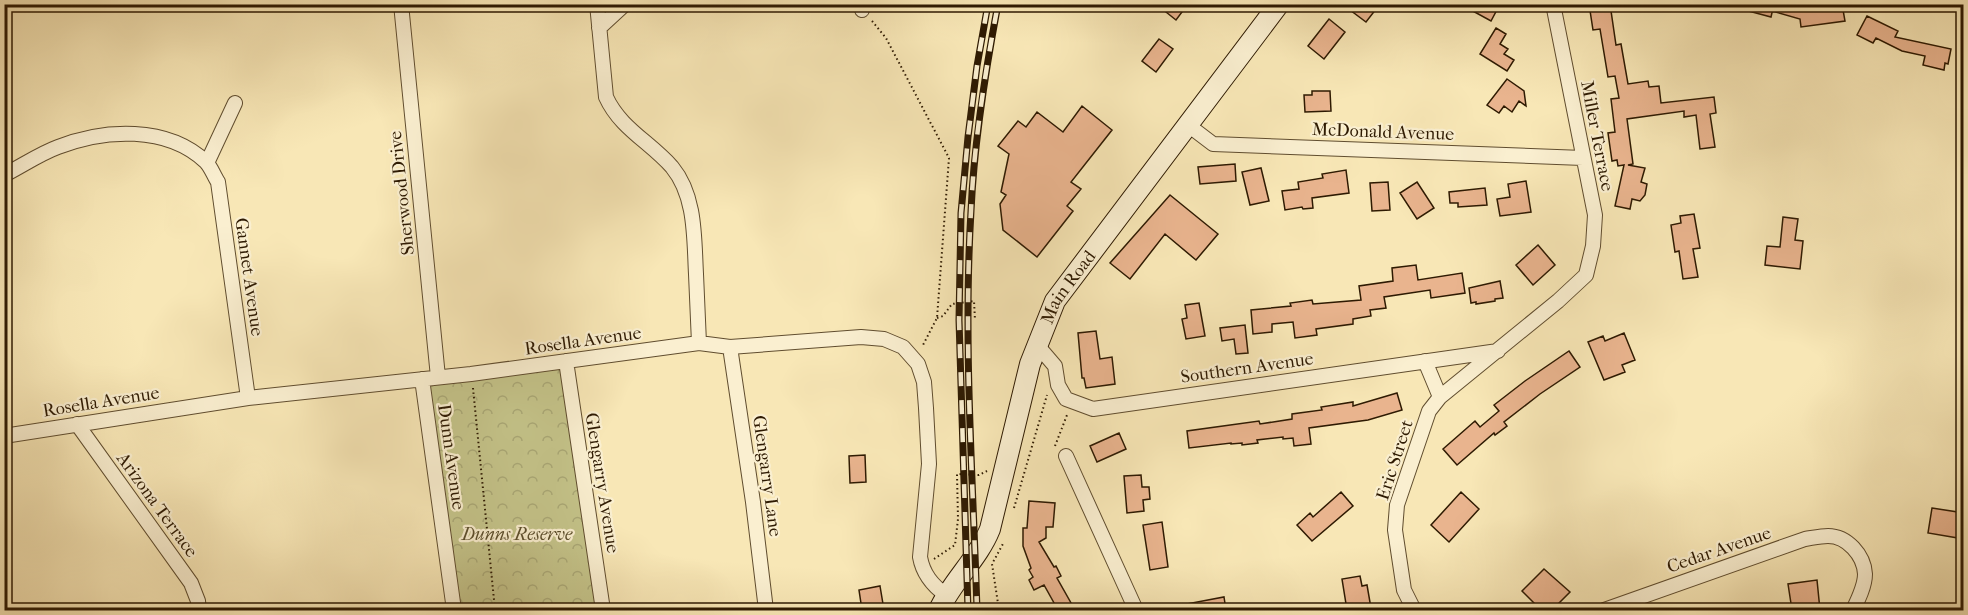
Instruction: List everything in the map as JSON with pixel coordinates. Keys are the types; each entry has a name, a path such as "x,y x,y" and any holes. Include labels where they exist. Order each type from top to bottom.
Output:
{"main road":[{"name":"Main Road","path":"942,603 984,543 990,529 1030,364 1055,301 1279,4"}],"street":[{"name":"Sherwood Drive","path":"401,4 438,377"},
{"path":"597,4 606,97 612,110 670,166 679,177 688,197 693,224 699,343"},
{"path":"599,28 625,4"},
{"name":"Miller Terrace","path":"1498,351 1586,275 1593,246 1595,215 1553,4"},
{"path":"4,175 57,147 98,135 127,133 156,136 185,147 207,163 236,103"},
{"name":"McDonald Avenue","path":"1188,125 1213,144 1583,158"},
{"name":"Gannet Avenue","path":"207,163 218,182 248,398"},
{"name":"Rosella Avenue","path":"4,436 248,398 471,374 699,343 730,347 861,337 884,339 903,347 915,361"},
{"path":"1037,345 1055,366 1058,385 1066,399 1072,401"},
{"name":"Glengarry Lane","path":"730,347 766,610"},
{"path":"1425,361 1440,397 1498,351"},
{"name":"Southern Avenue","path":"1072,401 1093,409 1498,351"},
{"path":"915,361 924,382 929,464 920,557 922,567 942,603"},
{"name":"Glengarry Avenue","path":"566,362 603,610"},
{"name":"Dunn Avenue","path":"422,379 454,610"},
{"name":"Eric Street","path":"1414,610 1404,590 1402,580 1395,530 1397,505 1429,411 1440,397"},
{"name":"Arizona Terrace","path":"76,424 191,583 199,610"},
{"path":"1066,456 1136,610"},
{"name":"Cedar Avenue","path":"1604,610 1805,539 1831,535 1849,542 1860,556 1865,574 1853,610"}],"path":[{"path":"863,7 886,38 949,158 936,318 915,361"},
{"path":"936,318 942,316 952,304 974,301 975,320"},
{"path":"471,374 495,610"},
{"path":"1011,516 1050,386 1058,385"},
{"path":"1066,456 1054,450 1072,401"},
{"path":"922,567 955,545 958,519 957,474 979,475 1006,463"},
{"path":"999,610 992,564 1005,538"}],"green space":[{"name":"Dunns Reserve","path":"566,361 603,610 454,610 422,379"}],"building":[{"path":"1156,4 1188,4 1176,20"},
{"path":"1342,4 1380,4 1366,22"},
{"path":"1460,4 1500,4 1491,21"},
{"path":"1589,4 1610,4 1616,45 1621,44 1628,84 1648,81 1649,87 1659,86 1661,103 1714,97 1716,113 1710,114 1715,147 1700,149 1696,115 1684,117 1684,111 1627,119 1633,164 1628,165 1645,168 1641,182 1647,184 1645,195 1640,201 1632,199 1630,209 1615,206 1624,165 1618,166 1617,160 1612,161 1608,133 1615,132 1611,99 1619,98 1615,76 1608,77 1600,29 1593,30"},
{"path":"1737,4 1774,4 1771,17 1737,8"},
{"path":"1816,4 1842,4 1845,21 1801,27 1800,19 1772,11"},
{"path":"1867,16 1898,31 1895,37 1951,49 1948,64 1945,63 1944,70 1923,65 1925,56 1902,51 1876,38 1873,43 1857,35"},
{"path":"1329,19 1345,32 1324,59 1308,46"},
{"path":"1496,28 1506,34 1500,44 1508,49 1504,54 1514,60 1507,71 1480,54"},
{"path":"1159,39 1173,49 1156,72 1142,61"},
{"path":"1507,79 1524,91 1526,106 1519,101 1512,112 1504,106 1499,113 1487,105"},
{"path":"1312,91 1330,91 1331,111 1305,112 1304,95 1312,95"},
{"path":"1082,106 1112,130 1071,182 1081,189 1067,206 1073,211 1037,257 1003,230 1000,204 1006,195 1001,192 1009,154 998,146 1018,121 1026,127 1037,112 1063,132"},
{"path":"1235,164 1236,181 1200,184 1198,167"},
{"path":"1261,168 1269,201 1250,205 1242,172"},
{"path":"1346,170 1349,193 1312,198 1313,208 1285,210 1282,191 1299,189 1298,182 1323,178 1322,174"},
{"path":"1526,181 1531,212 1500,216 1497,199 1510,197 1508,184"},
{"path":"1388,182 1390,210 1372,211 1370,183"},
{"path":"1417,182 1434,208 1417,219 1400,193"},
{"path":"1485,188 1487,205 1458,207 1458,203 1450,203 1449,192"},
{"path":"1170,195 1218,234 1196,260 1165,234 1130,279 1110,263"},
{"path":"1694,214 1700,248 1693,249 1698,277 1683,279 1679,251 1675,252 1671,225 1681,223 1680,216"},
{"path":"1783,217 1798,219 1795,240 1803,241 1800,269 1765,265 1767,246 1780,247"},
{"path":"1538,245 1555,265 1533,285 1516,265"},
{"path":"1416,265 1418,280 1462,273 1465,293 1431,298 1430,290 1384,297 1386,308 1370,310 1371,316 1353,319 1353,324 1316,329 1317,335 1295,338 1293,322 1272,324 1272,332 1253,334 1251,310 1291,306 1290,303 1312,300 1313,304 1361,300 1359,286 1393,281 1392,268"},
{"path":"1500,281 1503,298 1471,303 1469,288"},
{"path":"1199,303 1205,336 1186,339 1182,319 1187,318 1185,305"},
{"path":"1245,325 1248,353 1236,354 1234,339 1222,341 1220,328"},
{"path":"1096,331 1100,359 1112,357 1115,384 1086,388 1084,378 1082,378 1078,333"},
{"path":"1624,333 1635,360 1622,365 1625,372 1604,380 1588,342 1603,336 1605,341"},
{"path":"1569,351 1580,367 1504,422 1507,426 1495,435 1494,433 1457,465 1443,449 1475,421 1480,427 1499,411 1494,405"},
{"path":"1397,393 1402,410 1368,420 1309,428 1311,444 1294,446 1293,438 1283,439 1283,437 1257,440 1258,443 1242,445 1242,443 1231,443 1189,448 1187,431 1292,419 1292,414 1322,410 1321,407 1353,402 1353,406"},
{"path":"1119,433 1126,449 1097,462 1090,446"},
{"path":"865,455 866,482 850,483 849,456"},
{"path":"1141,475 1142,487 1149,487 1150,499 1143,500 1144,511 1127,513 1124,476"},
{"path":"1341,492 1353,506 1312,541 1297,525 1310,513 1313,517"},
{"path":"1461,492 1479,509 1449,542 1431,525"},
{"path":"1029,501 1055,503 1053,527 1046,527 1046,538 1039,542 1054,567 1056,566 1061,576 1057,578 1075,610 1058,610 1044,585 1034,590 1029,580 1033,577 1023,546 1023,528 1027,528"},
{"path":"1932,508 1964,513 1964,539 1928,533"},
{"path":"1162,522 1168,567 1150,570 1143,525"},
{"path":"1544,569 1570,592 1552,610 1541,610 1522,591"},
{"path":"1360,576 1362,586 1367,585 1371,608 1347,610 1342,579"},
{"path":"1817,580 1820,610 1792,610 1788,584"},
{"path":"880,586 884,610 862,610 859,590"},
{"path":"1224,597 1226,610 1181,610 1181,605"}],"railway":[{"path":"968,610 959,320 961,213 977,66 988,4"},
{"path":"977,610 970,411 969,261 977,133 998,4"}]}
